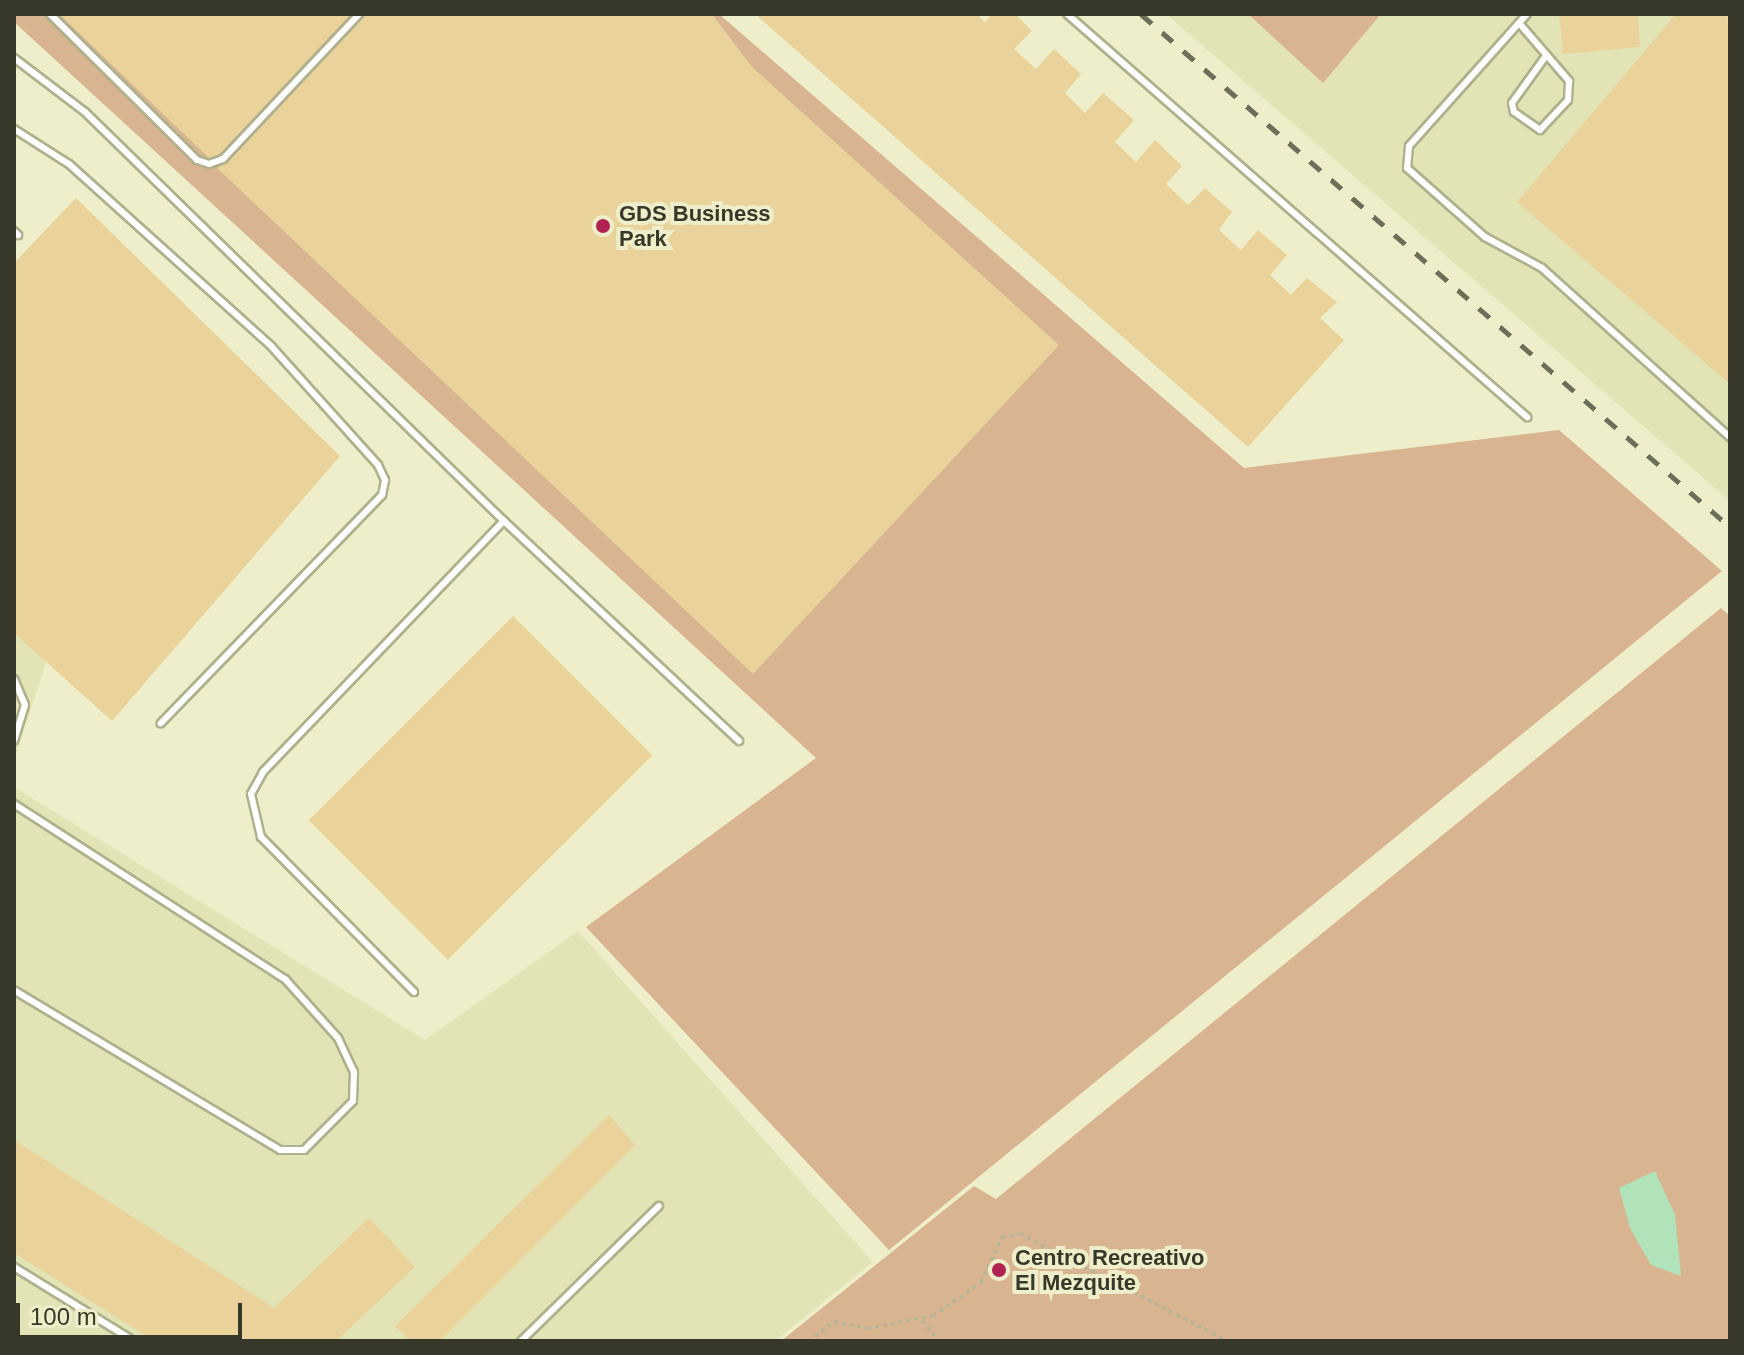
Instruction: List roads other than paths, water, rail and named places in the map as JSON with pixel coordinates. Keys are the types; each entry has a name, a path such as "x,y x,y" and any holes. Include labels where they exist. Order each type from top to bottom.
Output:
{"lane":[{"path":"50,14 197,160 209,164 223,159 359,14"},
{"path":"1067,14 1527,417"},
{"path":"1527,14 1409,146 1407,168 1485,237 1542,268 1730,437"},
{"path":"1519,23 1545,57 1563,74 1570,90 1540,130 1514,112 1512,103 1545,57"},
{"path":"14,58 85,112 504,521 739,741"},
{"path":"14,129 69,164 271,346 378,465 385,480 382,495 161,723"},
{"path":"414,992 261,837 251,794 263,772 504,521"},
{"path":"14,679 25,705 14,740"},
{"path":"14,804 285,979 338,1038 354,1072 353,1101 304,1150 280,1150 14,990"},
{"path":"521,1341 659,1206"},
{"path":"14,1267 134,1341"}],"railway":[{"path":"1141,14 1730,527"}],"place":[{"name":"GDS Business Park","path":"603,226"},
{"name":"Centro Recreativo El Mezquite","path":"999,1270"}]}
